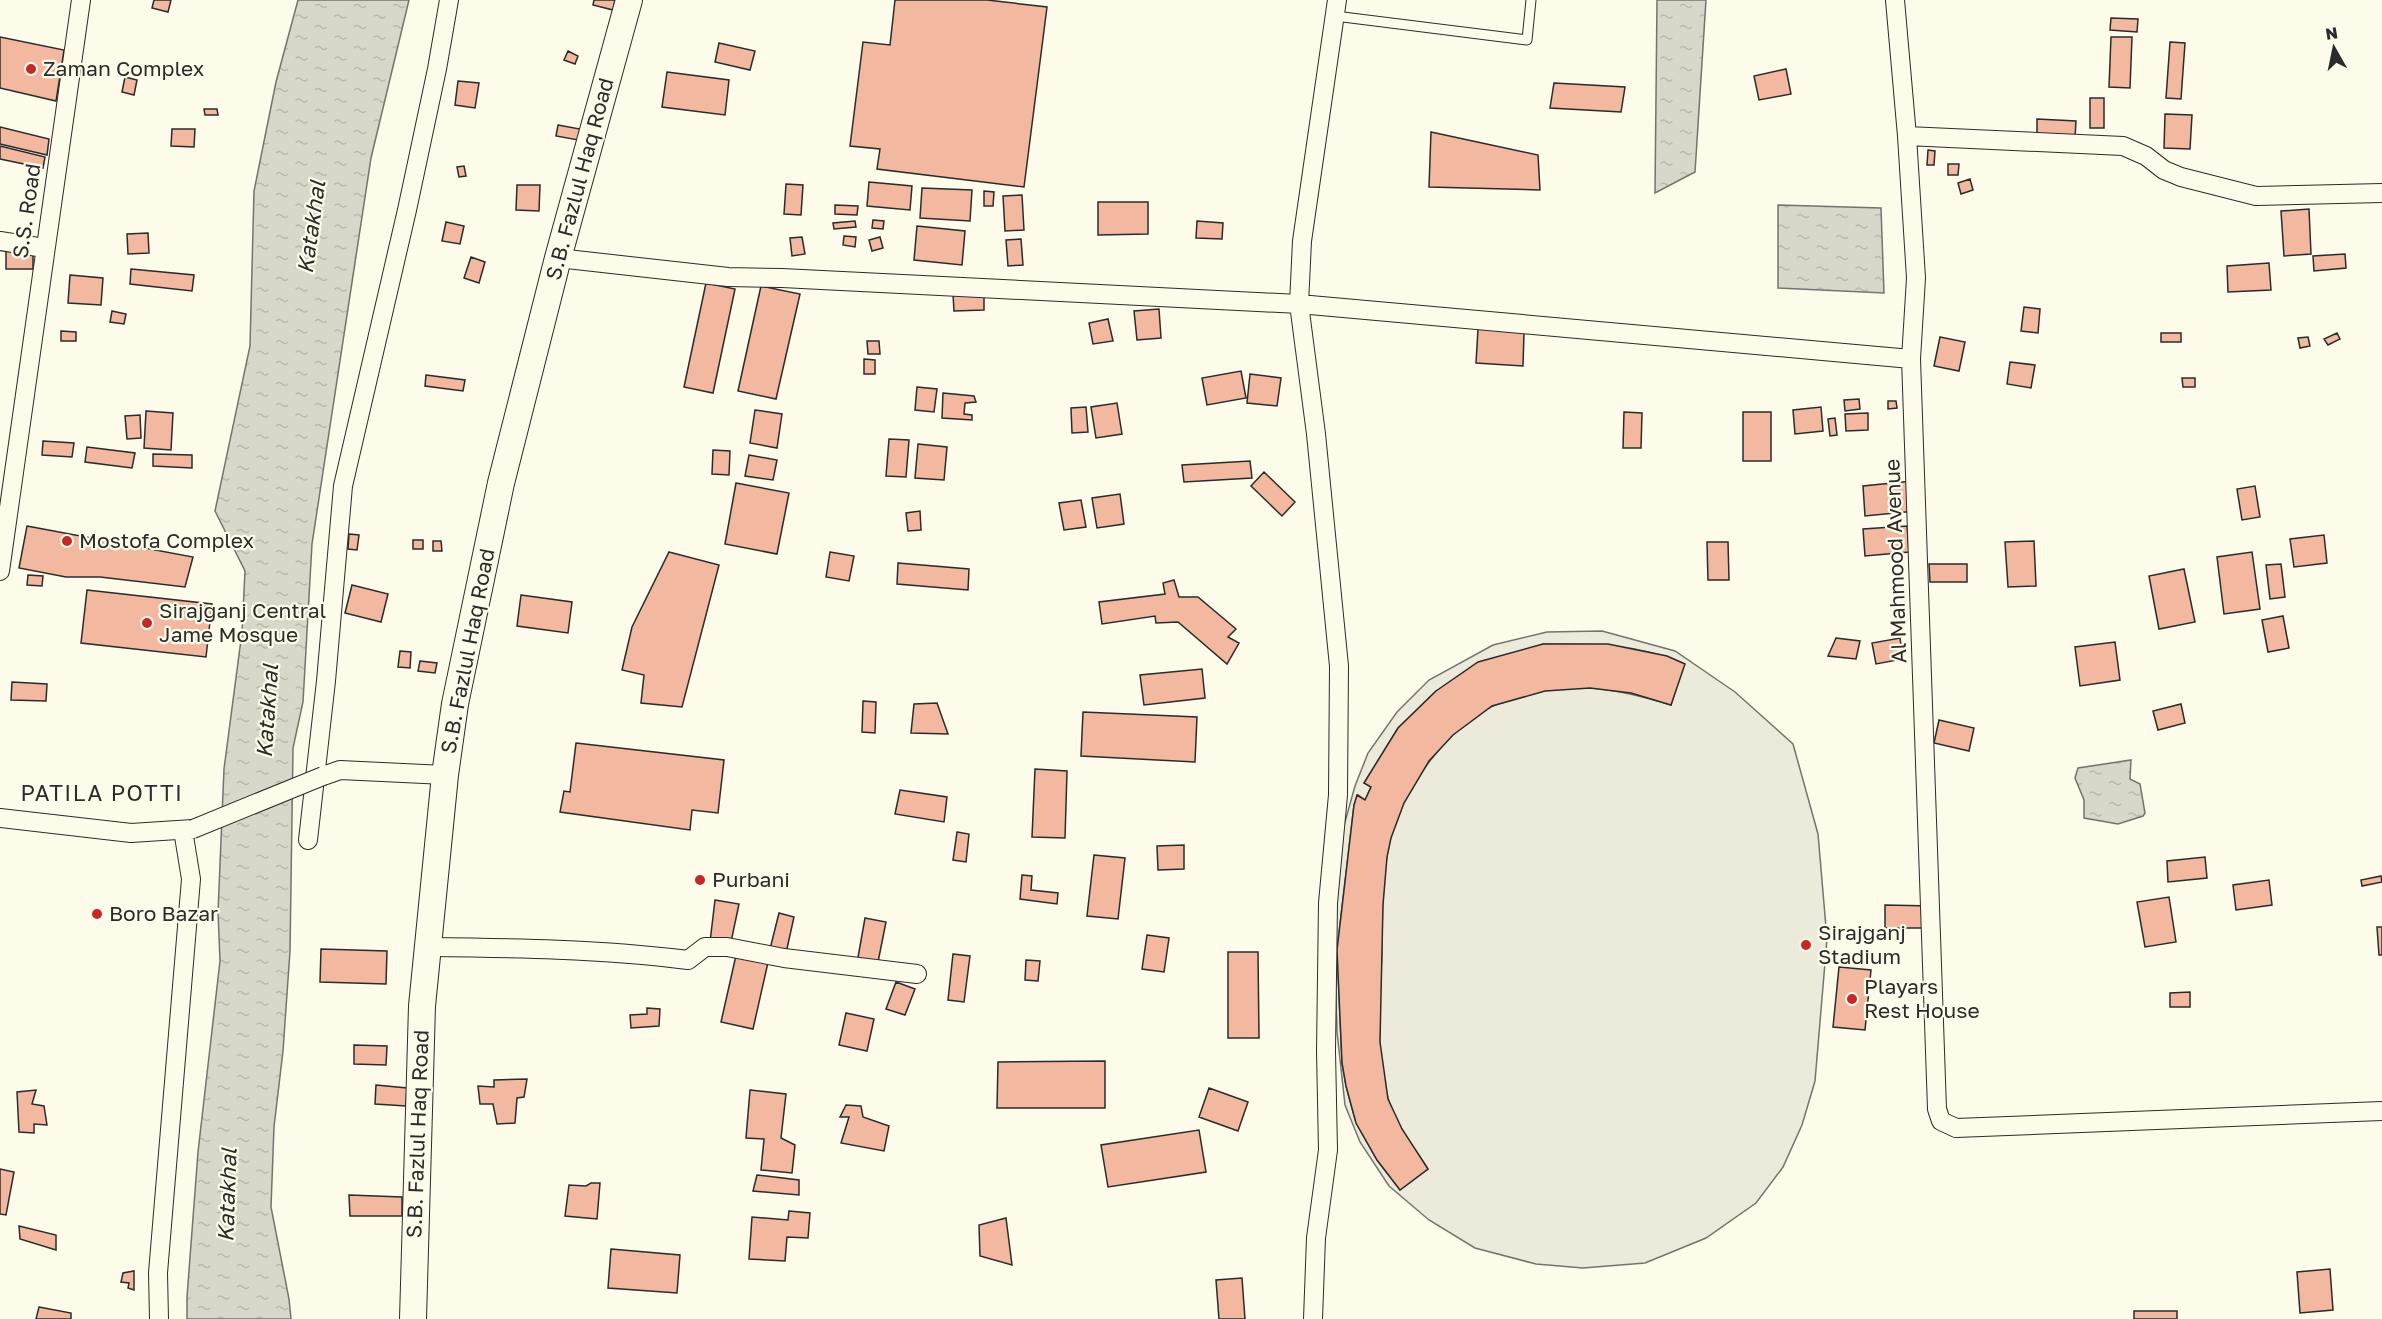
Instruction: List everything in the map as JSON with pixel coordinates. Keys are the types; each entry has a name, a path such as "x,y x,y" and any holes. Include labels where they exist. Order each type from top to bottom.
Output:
{"main road":[{"name":"S.B. Fazlul Haq Road","path":"413,1319 422,1006 445,775 455,704 501,483 558,258 628,0"}],"street":[{"name":"S.S. Road","path":"0,571 44,248 81,0"},
{"path":"308,840 326,681 343,486 438,69 449,0"},
{"name":"Al Mahmood Avenue","path":"1895,0 1916,278 1911,359 1937,1109 1941,1121 1956,1128 2382,1111"},
{"path":"1313,1319 1316,1238 1328,1150 1326,1051 1328,903 1338,795 1340,666 1316,434 1299,304 1302,241 1336,8"},
{"path":"1907,136 2122,146 2146,156 2164,170 2181,177 2256,196 2382,193"},
{"path":"0,241 44,248"},
{"path":"558,258 728,277 1299,304 1911,359"},
{"path":"0,818 131,832 188,829 340,770 445,775"},
{"path":"159,1319 158,1273 191,879 188,829"},
{"path":"427,946 560,949 688,960 705,947 728,947 784,958 917,974"}],"lane":[{"path":"1336,8 1527,40 1531,0"}],"shaded area":[{"path":"1602,631 1675,651 1735,692 1793,744 1818,834 1827,939 1815,1081 1802,1125 1783,1167 1756,1203 1706,1238 1645,1263 1583,1268 1536,1264 1475,1248 1429,1220 1389,1186 1360,1142 1345,1105 1337,1032 1334,930 1343,829 1355,786 1368,753 1397,712 1429,680 1493,645 1547,632","holes":["1543,644 1632,648 1684,664 1671,705 1622,692 1579,688 1554,689 1529,694 1493,706 1459,729 1443,745 1416,781 1405,801 1390,840 1385,868 1380,1007 1381,1063 1391,1108 1405,1135 1428,1169 1400,1190 1377,1160 1356,1123 1342,1063 1337,950 1354,805 1358,795 1365,800 1371,787 1364,783 1398,728 1436,691"]}],"water":[{"name":"Katakhal","path":"298,0 409,0 371,158 312,544 303,702 293,748 290,951 283,1051 274,1127 271,1207 291,1319 187,1319 198,1152 220,961 218,912 224,769 242,632 245,571 215,511 250,346 254,191 276,82"},
{"path":"1657,0 1706,0 1695,172 1655,193"},
{"path":"1778,205 1881,208 1884,293 1778,288"},
{"path":"2131,760 2130,779 2140,784 2145,813 2143,816 2118,824 2084,818 2084,800 2075,778 2078,768"}],"building":[{"path":"154,0 171,0 168,12 152,8"},
{"path":"594,0 615,0 613,10 593,5"},
{"path":"895,0 987,0 1047,7 1024,187 877,169 880,149 850,146 863,42 890,45"},
{"path":"2111,18 2138,19 2137,32 2110,30"},
{"name":"Zaman Complex","path":"0,37 64,50 56,101 0,88"},
{"path":"2111,37 2132,37 2130,88 2109,87"},
{"path":"2170,42 2185,43 2181,99 2166,98"},
{"path":"719,43 755,51 750,70 715,62"},
{"path":"568,51 578,56 575,64 564,60"},
{"path":"1786,69 1791,94 1759,100 1754,76"},
{"path":"667,72 729,80 725,115 662,107"},
{"path":"125,77 137,80 134,95 122,92"},
{"path":"458,81 479,83 475,108 455,105"},
{"path":"1554,83 1625,87 1621,112 1550,108"},
{"path":"2090,98 2104,98 2104,128 2090,128"},
{"path":"204,109 217,109 218,115 205,115"},
{"path":"2165,114 2192,115 2190,149 2164,148"},
{"path":"2037,119 2076,121 2075,137 2037,134"},
{"path":"558,125 580,129 578,140 556,136"},
{"path":"0,127 49,139 47,155 0,144"},
{"path":"172,129 195,129 194,147 171,146"},
{"path":"1431,132 1538,155 1540,190 1429,187"},
{"path":"0,146 45,157 43,168 0,159"},
{"path":"1928,150 1935,151 1934,165 1927,165"},
{"path":"1948,164 1959,164 1958,175 1948,175"},
{"path":"464,166 466,176 459,177 457,167"},
{"path":"1970,179 1973,190 1961,194 1958,183"},
{"path":"869,182 912,186 910,210 867,206"},
{"path":"786,184 803,185 801,215 784,214"},
{"path":"517,185 540,185 539,211 516,210"},
{"path":"922,188 972,190 970,221 920,218"},
{"path":"984,191 994,192 993,206 984,206"},
{"path":"1022,195 1024,230 1005,231 1003,196"},
{"path":"1098,202 1148,202 1148,234 1098,235"},
{"path":"835,205 858,206 857,215 835,214"},
{"path":"2309,209 2311,254 2284,256 2281,211"},
{"path":"873,220 884,221 883,229 872,228"},
{"path":"855,221 856,227 834,229 833,223"},
{"path":"1197,221 1223,223 1222,239 1196,238"},
{"path":"446,222 464,226 460,244 442,241"},
{"path":"917,226 965,231 962,265 914,260"},
{"path":"148,233 149,253 128,254 127,234"},
{"path":"844,236 856,237 855,247 843,245"},
{"path":"802,237 805,254 792,256 790,238"},
{"path":"880,237 883,248 872,251 869,240"},
{"path":"1021,239 1023,265 1008,266 1006,240"},
{"path":"6,249 33,250 33,269 6,269"},
{"path":"2345,254 2346,268 2314,271 2313,256"},
{"path":"471,257 485,262 479,283 464,278"},
{"path":"2269,263 2271,290 2228,292 2227,266"},
{"path":"131,269 194,275 192,291 130,284"},
{"path":"70,275 103,278 101,305 68,303"},
{"path":"706,283 735,289 713,393 684,387"},
{"path":"761,286 800,294 776,399 738,391"},
{"path":"984,293 984,310 954,311 953,294"},
{"path":"2024,307 2040,309 2038,333 2021,331"},
{"path":"1159,309 1161,338 1137,340 1134,311"},
{"path":"112,311 126,314 124,324 110,322"},
{"path":"1108,319 1113,341 1093,344 1089,323"},
{"path":"1478,329 1524,332 1523,366 1476,363"},
{"path":"61,331 76,332 76,341 61,341"},
{"path":"2161,333 2181,333 2181,342 2161,342"},
{"path":"2337,333 2340,339 2328,345 2324,339"},
{"path":"1940,337 1965,342 1959,371 1934,366"},
{"path":"2308,337 2310,346 2300,348 2298,338"},
{"path":"867,341 879,341 880,354 868,354"},
{"path":"864,359 875,360 875,374 864,374"},
{"path":"2010,362 2035,365 2031,388 2007,384"},
{"path":"1241,371 1246,398 1207,405 1202,378"},
{"path":"1250,374 1281,378 1277,406 1247,403"},
{"path":"426,375 465,380 463,391 425,386"},
{"path":"2182,378 2195,378 2195,387 2183,387"},
{"path":"917,387 937,389 934,412 915,410"},
{"path":"943,393 974,396 976,402 965,403 964,414 972,415 972,420 942,418"},
{"path":"1859,399 1860,409 1845,411 1844,400"},
{"path":"1888,401 1896,401 1897,408 1888,409"},
{"path":"1117,403 1122,434 1096,438 1091,407"},
{"path":"1086,407 1088,432 1072,433 1071,408"},
{"path":"1821,407 1823,431 1795,434 1793,410"},
{"path":"755,410 782,414 777,448 750,443"},
{"path":"146,411 173,413 171,450 144,448"},
{"path":"1624,412 1642,413 1641,448 1623,448"},
{"path":"1743,412 1771,412 1771,461 1743,461"},
{"path":"1868,413 1868,430 1846,431 1845,414"},
{"path":"140,415 141,438 127,439 125,416"},
{"path":"1835,418 1837,435 1830,436 1828,419"},
{"path":"889,439 909,440 906,477 886,476"},
{"path":"43,441 74,443 72,457 42,455"},
{"path":"918,444 947,447 944,480 915,478"},
{"path":"87,447 135,453 132,468 85,462"},
{"path":"713,450 730,451 729,475 712,474"},
{"path":"153,454 192,455 192,468 153,466"},
{"path":"749,455 777,460 773,480 745,476"},
{"path":"1250,461 1252,478 1184,482 1182,465"},
{"path":"1264,472 1295,502 1282,516 1251,486"},
{"path":"1912,481 1915,511 1865,516 1863,486"},
{"path":"736,483 789,493 777,554 725,544"},
{"path":"2255,486 2260,517 2242,520 2237,489"},
{"path":"1120,494 1124,524 1097,528 1092,498"},
{"path":"1081,500 1086,527 1064,530 1059,503"},
{"path":"920,511 921,530 908,531 906,513"},
{"name":"Mostofa Complex","path":"27,526 193,557 185,587 100,577 66,577 19,568"},
{"path":"1907,526 1909,552 1865,556 1863,529"},
{"path":"349,534 359,535 357,550 348,549"},
{"path":"2324,535 2327,563 2294,567 2290,539"},
{"path":"413,540 423,540 423,549 413,549"},
{"path":"433,541 441,541 442,551 433,551"},
{"path":"2034,541 2036,586 2008,587 2005,542"},
{"path":"1707,542 1728,542 1729,580 1708,580"},
{"path":"669,552 719,565 682,707 641,703 644,675 622,670 632,627"},
{"path":"830,552 854,556 849,581 826,577"},
{"path":"2252,552 2260,609 2224,614 2217,557"},
{"path":"898,563 969,569 968,590 897,584"},
{"path":"1929,564 1967,564 1967,582 1930,582"},
{"path":"2281,564 2285,597 2270,599 2266,565"},
{"path":"2184,569 2195,622 2159,629 2149,576"},
{"path":"28,575 43,576 42,586 27,585"},
{"path":"1174,580 1179,597 1198,597 1236,629 1228,637 1239,643 1227,664 1178,622 1156,623 1155,616 1102,624 1099,602 1165,594 1163,583"},
{"path":"352,585 388,594 381,622 345,613"},
{"name":"Sirajganj Central Jame Mosque","path":"87,590 212,604 206,657 81,643"},
{"path":"521,595 572,602 568,633 517,626"},
{"path":"2283,616 2289,648 2268,652 2262,620"},
{"path":"1836,638 1860,641 1856,659 1828,656"},
{"path":"1900,638 1903,659 1876,664 1872,643"},
{"path":"2115,642 2120,680 2080,686 2075,647"},
{"path":"1543,644 1608,644 1667,656 1685,664 1671,705 1631,693 1590,688 1545,691 1492,706 1453,735 1429,761 1404,803 1391,838 1387,857 1383,905 1380,1042 1388,1099 1402,1129 1428,1169 1400,1190 1377,1160 1356,1123 1342,1063 1337,950 1354,805 1357,795 1365,800 1371,787 1364,783 1398,728 1436,691 1478,662"},
{"path":"400,651 411,652 410,668 398,667"},
{"path":"420,661 437,663 435,673 418,671"},
{"path":"1202,669 1205,698 1144,705 1140,675"},
{"path":"12,682 47,684 46,701 11,700"},
{"path":"863,701 876,702 875,733 862,732"},
{"path":"937,703 948,734 911,733 914,704"},
{"path":"2181,704 2185,723 2158,730 2153,711"},
{"path":"1083,712 1197,717 1195,762 1081,756"},
{"path":"1939,720 1974,728 1969,751 1934,743"},
{"path":"576,743 724,760 718,813 692,810 690,830 560,812 564,791 570,792"},
{"path":"1035,769 1067,771 1065,838 1032,837"},
{"path":"900,790 947,797 944,822 895,814"},
{"path":"957,832 969,834 966,862 953,860"},
{"path":"1184,845 1184,869 1158,870 1157,846"},
{"path":"1094,855 1125,858 1118,919 1087,916"},
{"path":"2205,857 2207,878 2168,882 2167,861"},
{"path":"1022,875 1032,876 1031,890 1058,893 1057,904 1020,899"},
{"path":"2381,876 2382,882 2362,886 2361,880"},
{"path":"2269,880 2272,905 2236,910 2233,885"},
{"path":"2169,897 2176,942 2145,947 2137,902"},
{"path":"715,900 739,904 731,942 710,942"},
{"path":"1885,905 1932,906 1932,928 1885,928"},
{"path":"779,913 794,917 786,953 770,949"},
{"path":"865,918 886,922 877,967 857,963"},
{"path":"2377,927 2382,927 2382,955 2379,955"},
{"path":"1147,935 1169,938 1164,972 1142,969"},
{"path":"321,949 387,951 386,984 320,982"},
{"path":"737,951 769,958 753,1029 721,1022"},
{"path":"1228,952 1258,952 1259,1038 1228,1038"},
{"path":"953,954 970,956 964,1002 948,1000"},
{"path":"1026,960 1040,961 1038,981 1025,980"},
{"name":"Playars Rest House","path":"1839,967 1871,970 1865,1030 1833,1027"},
{"path":"896,982 915,989 905,1015 886,1009"},
{"path":"2190,992 2190,1007 2170,1007 2170,993"},
{"path":"647,1008 660,1009 659,1026 631,1028 630,1015 647,1014"},
{"path":"846,1013 874,1019 867,1051 839,1045"},
{"path":"354,1045 387,1046 386,1065 354,1064"},
{"path":"1105,1061 1105,1108 997,1108 998,1062"},
{"path":"527,1079 524,1097 517,1098 515,1123 497,1124 493,1104 480,1104 478,1086 494,1087 494,1080"},
{"path":"376,1085 407,1088 406,1106 375,1104"},
{"path":"1209,1088 1248,1102 1238,1131 1199,1117"},
{"path":"36,1090 32,1104 44,1106 47,1125 34,1124 34,1133 19,1132 17,1092"},
{"path":"750,1090 786,1094 781,1138 795,1145 792,1173 761,1170 764,1139 746,1138"},
{"path":"846,1105 861,1106 863,1117 889,1126 884,1151 841,1143 849,1117 840,1117"},
{"path":"1199,1130 1206,1172 1108,1187 1101,1145"},
{"path":"0,1169 14,1172 6,1215 0,1214"},
{"path":"757,1175 799,1180 799,1195 753,1191"},
{"path":"591,1183 600,1183 597,1219 565,1216 569,1185 586,1186"},
{"path":"349,1195 402,1197 402,1216 350,1216"},
{"path":"789,1211 810,1213 808,1238 787,1237 785,1261 749,1259 752,1217 788,1220"},
{"path":"1006,1218 1012,1265 980,1256 979,1225"},
{"path":"19,1226 56,1235 56,1250 20,1239"},
{"path":"611,1249 680,1255 677,1293 608,1288"},
{"path":"2330,1269 2333,1310 2300,1313 2297,1272"},
{"path":"134,1271 134,1290 128,1288 129,1283 121,1282 123,1273"},
{"path":"1242,1278 1245,1319 1219,1319 1216,1280"},
{"path":"39,1307 71,1313 71,1319 36,1319"},
{"path":"2134,1311 2177,1311 2177,1319 2134,1319"}],"place":[{"name":"Zaman Complex","path":"31,69"},
{"name":"Mostofa Complex","path":"67,541"},
{"name":"Sirajganj Central Jame Mosque","path":"147,623"},
{"name":"Purbani","path":"700,880"},
{"name":"Boro Bazar","path":"97,914"},
{"name":"Sirajganj Stadium","path":"1806,945"},
{"name":"Playars Rest House","path":"1852,999"}],"district":[{"name":"PATILA POTTI","path":"102,793"}]}
